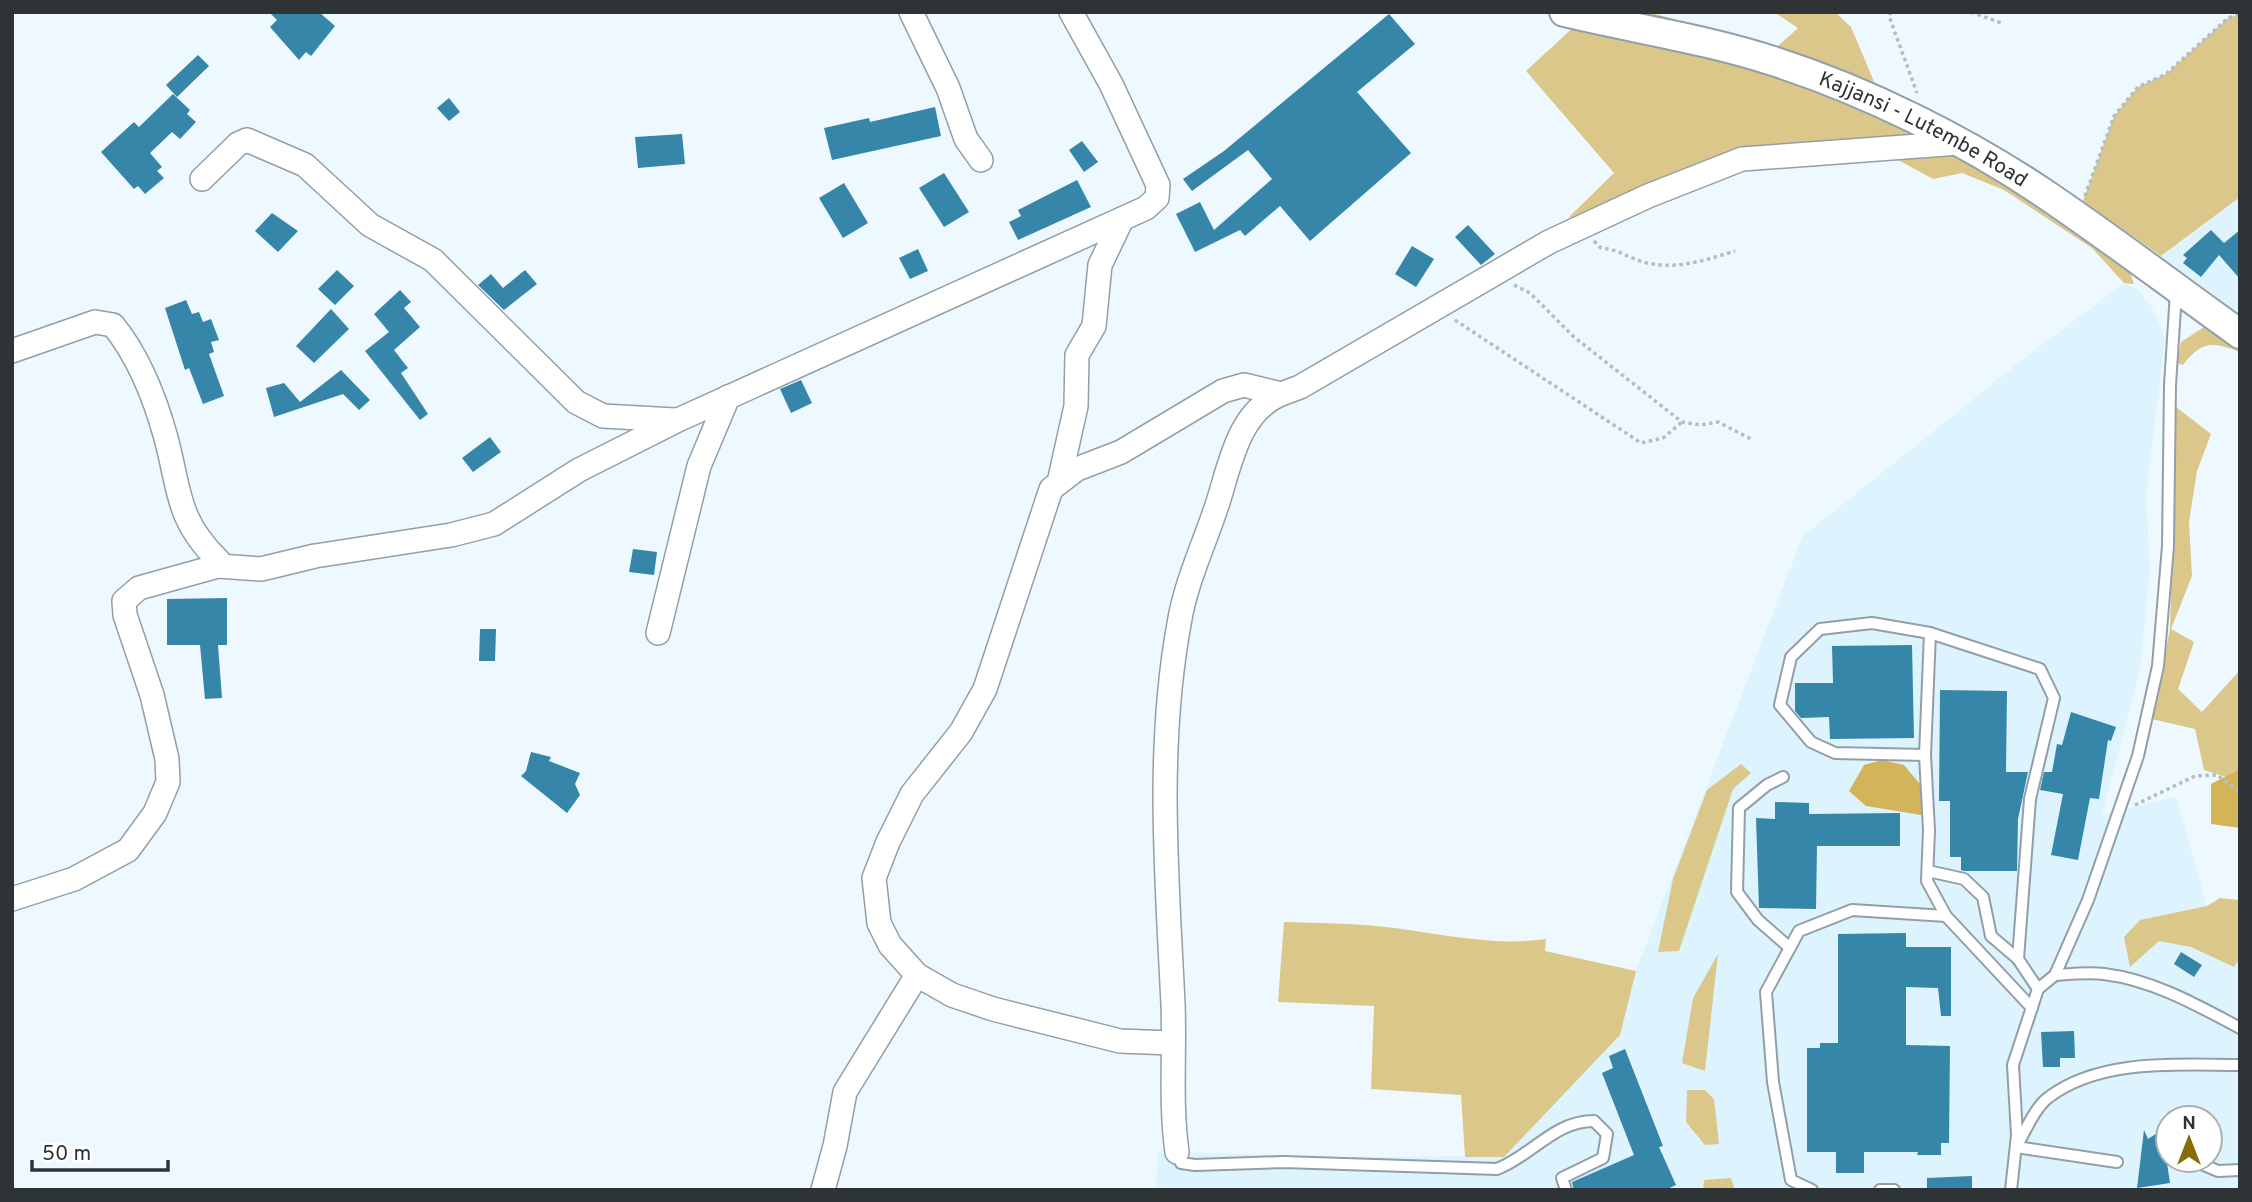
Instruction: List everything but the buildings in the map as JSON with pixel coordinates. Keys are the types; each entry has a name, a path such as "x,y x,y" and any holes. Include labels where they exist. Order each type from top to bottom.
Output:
{"street":[{"path":"911,12 948,88 966,139 981,160"},
{"path":"12,899 74,879 128,850 143,832 168,782 152,695 125,615 124,601 139,588 218,566 261,569 315,556 494,524 579,470 678,420 1146,208 1157,198 1157,185 1111,84 1071,12"},
{"name":"Kajjansi - Lutembe Road","path":"1578,14 1688,36 1777,62 1861,95 1959,143 2040,191 2240,334"},
{"path":"202,179 238,144 247,140 305,165 370,225 433,260 576,402 603,416 678,420"},
{"path":"1177,1152 1172,1119 1173,1007 1165,831 1168,725 1178,626 1234,446 1267,400 1300,387 1492,274 1580,228 1648,196 1742,159 1959,143"},
{"path":"1122,219 1100,265 1094,326 1077,355 1076,406 1060,478 1051,489 1043,507 985,689 961,732 912,794 874,878 879,923 890,945 917,975 952,995 993,1009 1120,1041 1171,1043"},
{"path":"12,351 95,323 113,325 130,349 150,393 165,437 184,518 193,533 218,560 218,566"},
{"path":"1060,478 1121,452 1223,391 1244,385 1281,394"},
{"path":"658,633 699,466 728,397"},
{"path":"822,1190 845,1091 877,1044 917,975"}],"lane":[{"path":"2011,1190 2016,1147 2013,1065 2038,989 2055,975 2088,900 2138,756 2158,666 2168,546 2170,385 2176,289"},
{"path":"1925,755 1835,753 1811,742 1780,705 1791,657 1820,629 1872,623 1930,633 2040,669 2054,698 2030,799 2018,959"},
{"path":"1930,633 1925,755 1927,881 1946,916 2032,1007"},
{"path":"1783,777 1766,785 1739,808 1737,892 1758,920 1790,948"},
{"path":"1927,872 1964,879 1983,897 1991,936 2018,959 2038,989"},
{"path":"1807,1189 1791,1180 1773,1082 1766,992 1799,931 1852,911 1946,916"},
{"path":"2055,975 2102,973 2126,978 2181,997 2240,1028"},
{"path":"2016,1147 2047,1098 2086,1077 2153,1065 2240,1065"},
{"path":"1177,1152 1181,1163 1195,1165 1283,1162 1497,1169 1516,1161 1552,1133 1575,1121 1594,1121 1607,1134 1603,1158 1562,1178 1566,1190"},
{"path":"2016,1147 2116,1162"},
{"path":"1880,1190 1894,1190"}],"path":[{"path":"1891,12 1889,16 1921,105 1915,122"},
{"path":"1971,12 2001,23"},
{"path":"2077,217 2114,116 2138,87 2165,74 2228,18 2240,14"},
{"path":"1580,228 1601,248 1614,248 1652,264 1696,263 1735,251"},
{"path":"1492,274 1530,293 1574,337 1682,422 1700,425 1718,422 1751,439"},
{"path":"1435,307 1642,443 1663,438 1682,422"},
{"path":"2119,811 2195,776 2217,775 2240,792"}],"shaded area":[{"path":"1617,12 1648,12 1777,47 1798,28 1774,12 1835,12 1851,27 1875,84 1921,105 1918,114"},
{"path":"2240,14 2240,197 2161,256 2083,201 2114,116 2138,87 2166,74 2228,18"},
{"path":"1578,23 1755,66 1805,82 1850,98 1886,116 1909,134 1901,143 1835,143 1568,218 1614,173 1526,71"},
{"path":"1954,150 2128,266 2134,284 2124,283 2092,248 2004,190 1962,173 1933,179 1891,156"},
{"path":"2240,197 2240,325 2152,264"},
{"path":"2124,283 2139,290 2152,307 2165,340 2146,496 2150,566 2140,670 2102,815 2176,796 2207,906 2234,966 2240,958 2240,1190 1156,1190 1158,1151 1327,1157 1504,1156 1620,1035 1636,971 1802,537 2032,352"},
{"path":"2204,327 2219,328 2240,342 2240,352 2208,345 2196,351 2183,365 2177,363 2181,342"},
{"path":"2176,407 2211,434 2197,471 2189,522 2192,576 2171,629 2194,642 2178,689 2202,712 2240,670 2240,769 2226,777 2204,770 2195,729 2152,719 2170,629"},
{"path":"1882,760 1904,765 1929,795 1921,815 1866,806 1849,791 1864,765"},
{"path":"1741,764 1751,773 1733,789 1679,951 1658,952 1673,879 1707,790"},
{"path":"2240,769 2240,828 2211,824 2211,784"},
{"path":"2220,898 2240,900 2240,958 2234,967 2191,947 2159,941 2130,967 2124,937 2140,920 2207,906"},
{"path":"1284,922 1373,926 1486,940 1546,939 1545,951 1636,971 1620,1035 1504,1157 1465,1157 1461,1095 1371,1089 1374,1006 1278,1002"},
{"path":"1718,954 1705,1071 1682,1063 1693,998"},
{"path":"1687,1090 1705,1090 1714,1099 1719,1144 1705,1145 1686,1122"},
{"path":"1731,1178 1735,1190 1703,1190 1704,1180"}]}
